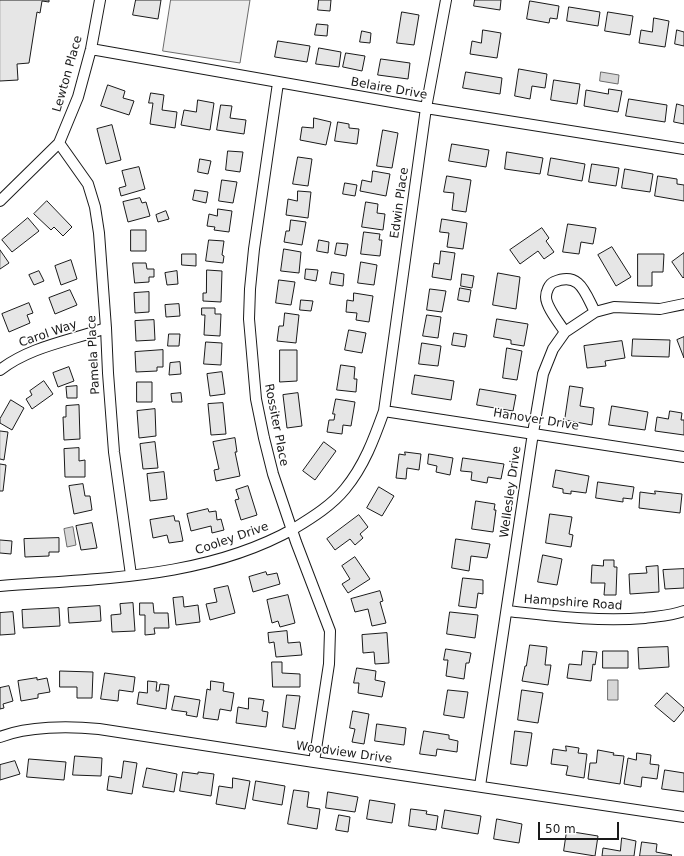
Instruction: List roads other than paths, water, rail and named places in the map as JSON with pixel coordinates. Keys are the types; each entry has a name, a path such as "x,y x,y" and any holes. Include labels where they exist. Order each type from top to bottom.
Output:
{"street":[{"name":"Lewton Place","path":"0,201 59,142 78,97 91,49 100,0"},
{"name":"Edwin Place","path":"384,411 426,108 446,0"},
{"name":"Belaire Drive","path":"91,49 426,108 684,149"},
{"name":"Rossiter Place","path":"278,82 254,248 249,319 256,400 273,474 330,631 331,645 329,664 314,762"},
{"name":"Pamela Place","path":"59,142 88,184 95,207 99,233 114,452 131,575"},
{"path":"565,332 548,306 546,298 548,288 552,283 570,278 577,281 595,312"},
{"name":"Wellesley Drive","path":"480,786 533,433 543,374 553,349 565,332 595,312 614,307 660,309 684,304"},
{"name":"Carol Way","path":"0,370 21,356 55,343 106,328"},
{"name":"Cooley Drive","path":"0,586 131,575 186,568 217,560 267,542 292,529 326,507 345,490 364,462 374,441 384,411"},
{"name":"Hanover Drive","path":"384,411 684,457"},
{"name":"Hampshire Road","path":"507,611 620,620 674,615 684,611"},
{"name":"Woodview Drive","path":"0,737 7,734 46,729 82,728 684,816"}]}
